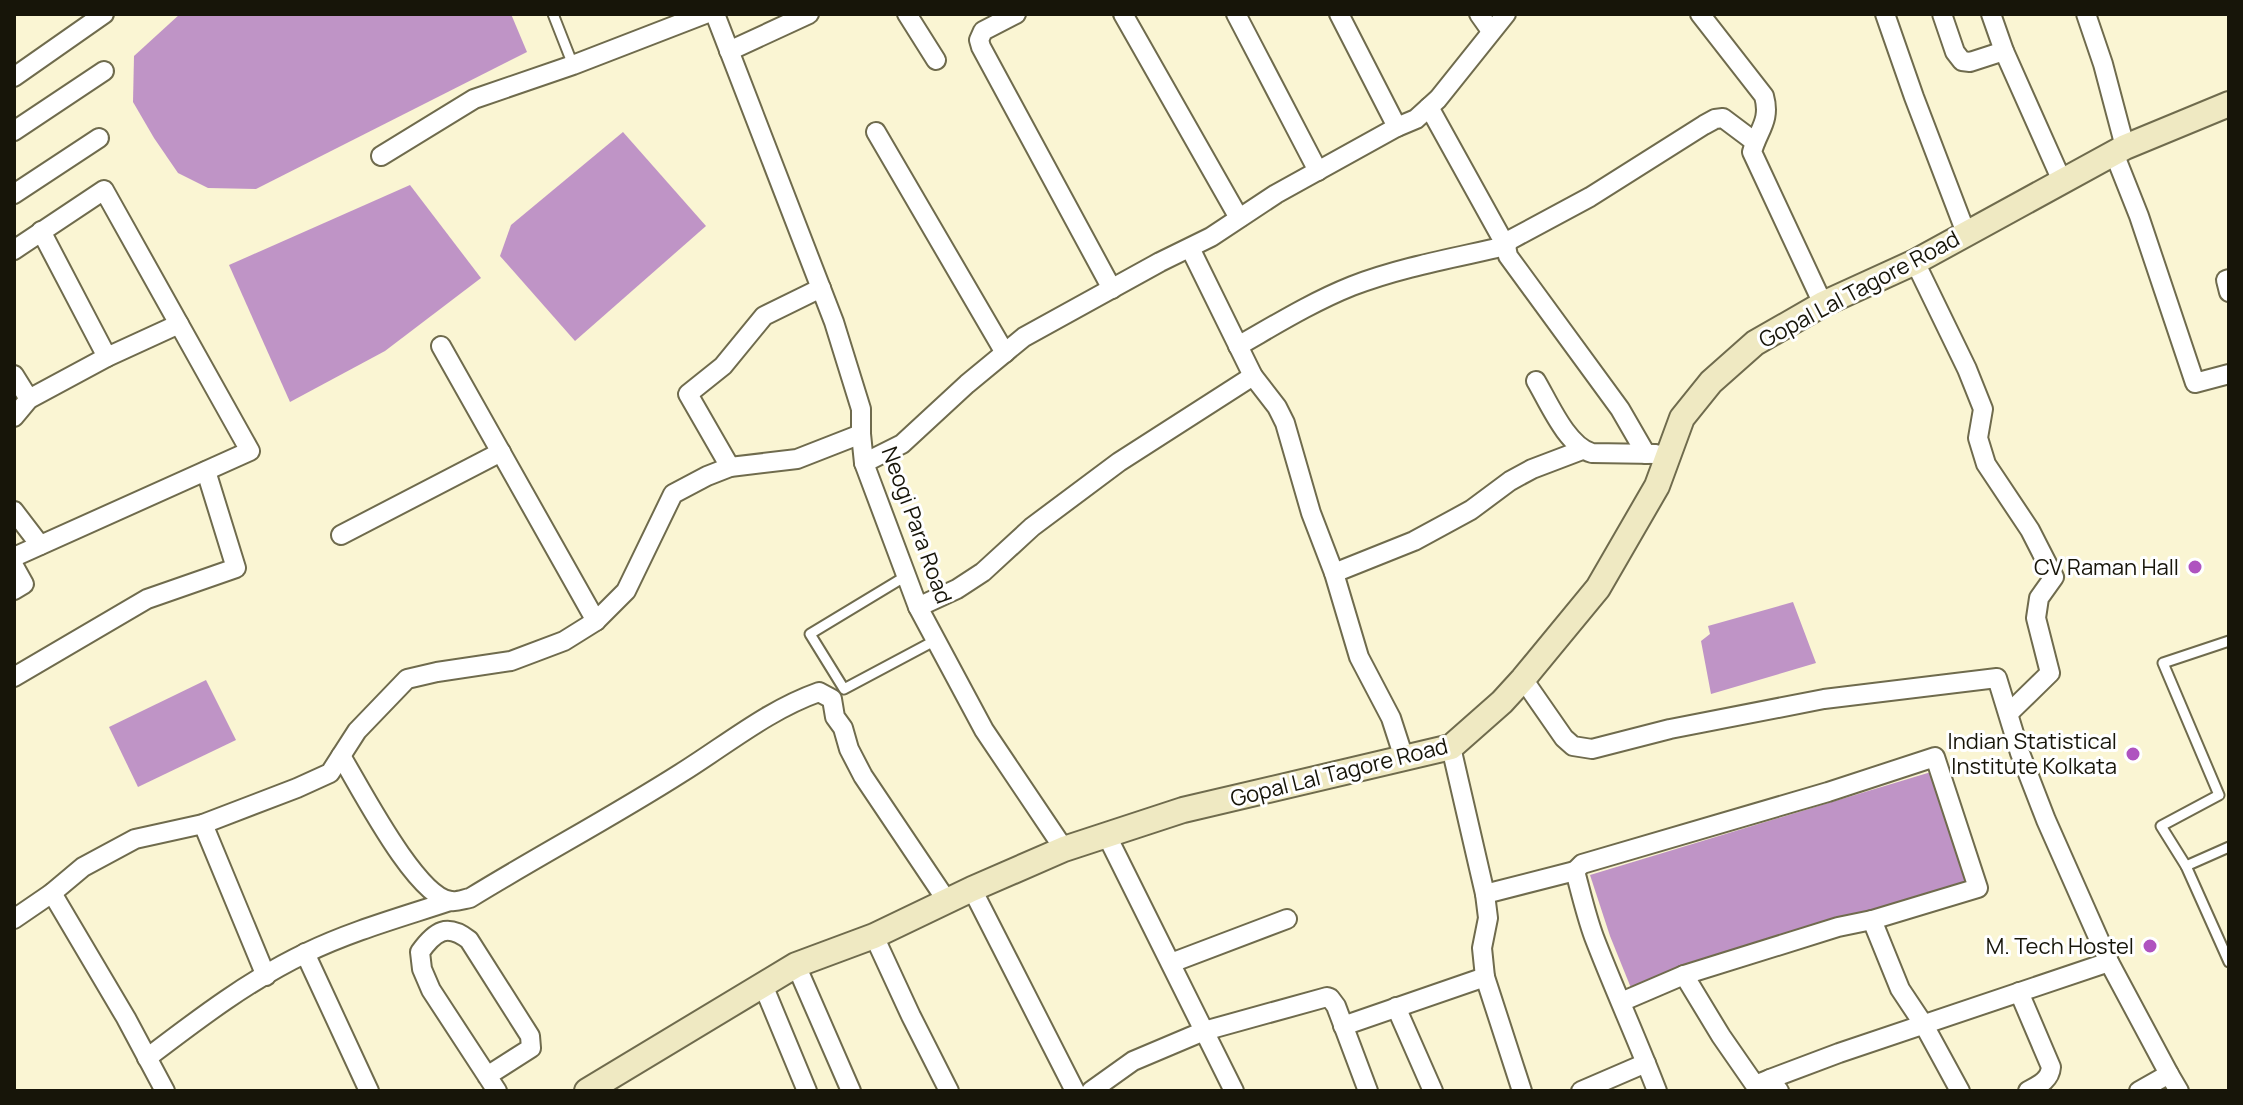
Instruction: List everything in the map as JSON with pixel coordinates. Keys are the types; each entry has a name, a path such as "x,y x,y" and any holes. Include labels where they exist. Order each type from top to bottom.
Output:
{"street":[{"path":"14,77 104,14"},
{"path":"381,156 474,99 705,14"},
{"name":"Neogi Para Road","path":"715,14 834,322 861,409 864,463 918,607 984,730 1064,849"},
{"path":"729,51 809,14"},
{"path":"907,14 936,60"},
{"path":"1016,14 983,31 979,40 981,47 1112,289"},
{"path":"1123,14 1239,218"},
{"path":"1236,14 1318,171"},
{"path":"1339,14 1397,127"},
{"path":"1479,14 1491,31"},
{"path":"864,463 902,444 1024,337 1211,237 1276,194 1416,119 1506,14"},
{"path":"1700,14 1764,96 1767,108 1765,121 1752,152 1823,304"},
{"path":"1885,14 1966,233"},
{"path":"1942,14 1955,52 1962,61 1970,62 2004,51"},
{"path":"1991,14 2004,51 2062,181"},
{"path":"2086,14 2103,64 2119,150 2195,383 2229,374"},
{"path":"14,131 104,71"},
{"name":"Gopal Lal Tagore Road","path":"587,1091 796,965 874,936 1064,849 1183,810 1451,747 1502,702 1598,588 1657,486 1657,454 1711,382 1755,343 1823,304 1915,262 2119,150 2229,104"},
{"path":"1429,107 1506,246 1508,256 1620,409 1657,454"},
{"path":"1238,346 1319,300 1354,285 1405,269 1506,246 1510,240 1590,197 1715,119 1723,118 1755,142"},
{"path":"876,132 1005,353"},
{"path":"14,194 99,138"},
{"path":"14,250 104,190 250,451 14,557"},
{"path":"41,231 107,357"},
{"path":"1190,248 1253,376 1285,423 1359,657 1391,718 1404,758"},
{"path":"1915,262 1983,409 1978,438 1986,464 2030,530 2054,577 2039,598 2036,618 2050,673 2009,713"},
{"path":"2229,279 2226,280 2229,292"},
{"path":"730,467 688,394 723,366 764,316 821,288"},
{"path":"14,417 29,399 107,357 179,324"},
{"path":"441,346 596,621"},
{"path":"14,375 29,399"},
{"path":"918,607 957,589 983,572 1032,527 1119,462 1253,376"},
{"path":"1536,381 1565,429 1582,450 1592,453 1657,454"},
{"path":"14,919 83,867 135,839 203,824 330,773 357,731 407,679 511,661 564,641 596,621 626,591 673,494 730,467 797,459 861,434"},
{"path":"1334,573 1414,541 1471,510 1532,469 1582,450"},
{"path":"341,535 501,452"},
{"path":"14,677 147,599 236,568 206,471"},
{"path":"14,511 40,545"},
{"path":"14,566 24,584 14,590"},
{"path":"1523,679 1564,738 1573,746 1592,749 1670,729 1824,699 1997,678 2020,753 2046,820 2109,962 2179,1091"},
{"path":"147,1058 223,1001 305,953 365,929 450,901 470,898 681,773 782,708 819,692 832,699 835,717 843,728 849,749 863,776 947,901"},
{"path":"1451,747 1485,894 1488,918 1482,948 1485,977 1522,1091"},
{"path":"341,756 399,853 426,887 450,901"},
{"path":"1485,894 1575,871 1582,864 1828,792 1935,757 1978,888 1684,975 1621,1002"},
{"path":"203,824 266,976"},
{"path":"1106,834 1234,1091"},
{"path":"1575,871 1593,934 1657,1091"},
{"path":"972,889 1075,1091"},
{"path":"52,893 165,1091"},
{"path":"1171,963 1287,919"},
{"path":"1872,920 1900,989 1924,1025 1960,1091"},
{"path":"446,930 458,932 469,940 530,1036 531,1048 492,1084 431,990 422,969 420,952 429,940 446,930"},
{"path":"874,936 949,1091"},
{"path":"305,953 369,1091"},
{"path":"1684,975 1755,1085 1774,1085 1924,1025 2109,962"},
{"path":"796,965 851,1091"},
{"path":"1343,1026 1485,977"},
{"path":"763,985 807,1091"},
{"path":"2019,992 2051,1067 2047,1079 2028,1091"},
{"path":"1091,1091 1133,1061 1204,1031 1327,997 1333,1001 1368,1091"},
{"path":"1396,1007 1433,1091"},
{"path":"1581,1091 1646,1063"},
{"path":"2139,1091 2169,1074"}],"lane":[{"path":"553,14 573,65"},
{"path":"906,576 810,634 844,689 936,640"},
{"path":"2229,641 2163,663 2219,795 2161,826 2186,866 2229,962"},
{"path":"2186,866 2229,847"}],"shaded area":[{"path":"180,14 511,14 527,52 256,189 208,188 178,173 133,102 134,56"},
{"path":"623,132 706,226 575,341 500,256 511,225"},
{"path":"410,185 481,278 385,351 290,402 229,265"},
{"path":"1793,602 1816,663 1711,694 1701,641 1710,634 1708,626"},
{"path":"206,680 236,740 138,787 109,727"},
{"path":"1931,772 1966,881 1631,988 1590,875"}],"place":[{"name":"CV Raman Hall","path":"2195,567"},
{"name":"Indian Statistical Institute Kolkata","path":"2133,754"},
{"name":"M. Tech Hostel","path":"2150,946"}]}
